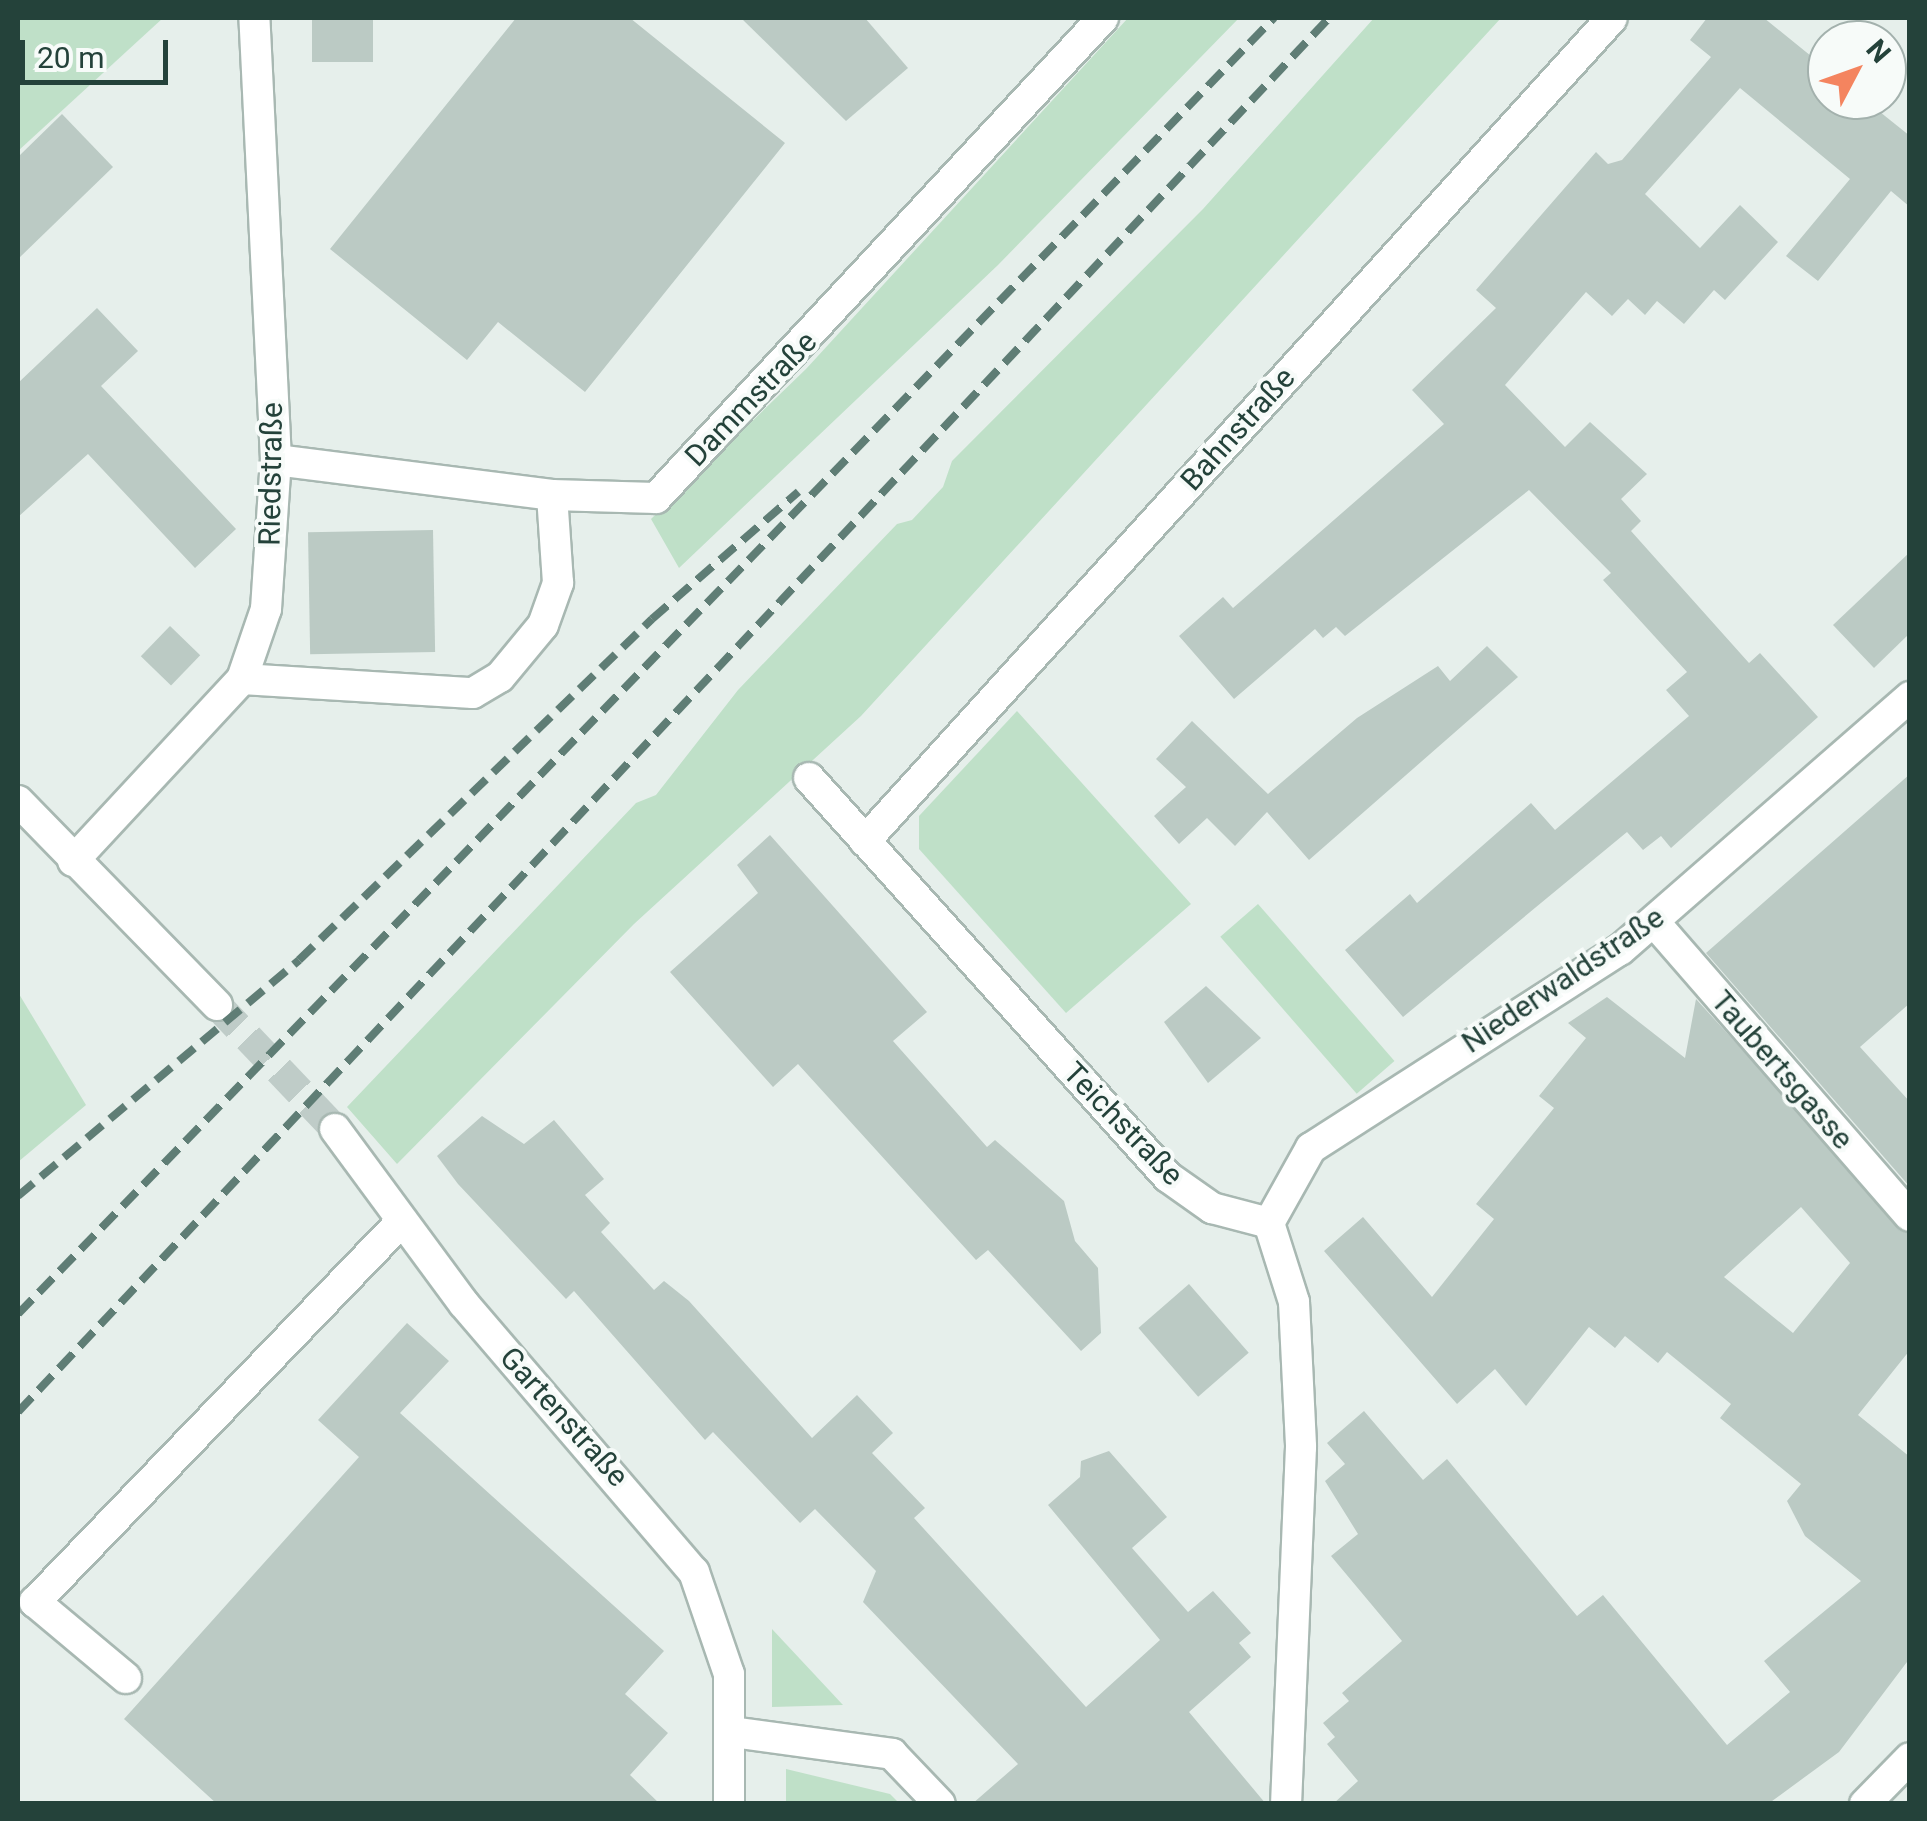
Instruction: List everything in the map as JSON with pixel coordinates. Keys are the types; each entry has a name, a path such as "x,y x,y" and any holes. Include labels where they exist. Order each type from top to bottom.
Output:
{"street":[{"name":"Riedstraße","path":"74,860 242,679 266,610 276,460 254,18"},
{"name":"Dammstraße","path":"276,460 552,496 656,498 1103,18"},
{"name":"Bahnstraße","path":"865,841 1612,18"},
{"path":"242,679 472,693 486,685 542,624 558,583 552,496"},
{"name":"Niederwaldstraße","path":"1269,1223 1310,1148 1656,923 1910,697"},
{"name":"Teichstraße","path":"809,778 1168,1178 1212,1208 1269,1223"},
{"path":"18,801 217,1006"},
{"name":"Taubertsgasse","path":"1656,923 1910,1216"},
{"name":"Gartenstraße","path":"335,1129 400,1222 694,1572 724,1641 732,1732 729,1804"},
{"path":"126,1678 36,1602 400,1222"},
{"path":"1269,1223 1294,1302 1301,1447 1286,1804"},
{"path":"732,1732 892,1754 940,1804"},
{"path":"1865,1804 1910,1758"}],"green space":[{"path":"19,18 163,18 18,151"},
{"path":"1128,18 1239,18 998,265 679,568 651,519 806,369"},
{"path":"1374,18 1501,18 861,716 634,924 397,1164 347,1107 636,803 656,795 738,690 897,524 912,520 943,487 952,461 1203,209"},
{"path":"1017,711 1191,904 1066,1013 919,849 919,816"},
{"path":"1258,904 1394,1061 1357,1094 1220,937"},
{"path":"18,996 86,1105 18,1162"},
{"path":"772,1629 843,1705 772,1707"},
{"path":"786,1769 890,1794 899,1803 786,1803"}],"building":[{"path":"312,18 373,18 373,62 312,62"},
{"path":"516,18 630,18 785,143 585,392 498,322 467,360 330,249"},
{"path":"741,18 865,18 908,68 846,121"},
{"path":"1707,18 1764,18 1807,53 1807,120 1890,120 1910,136 1910,207 1891,191 1818,281 1786,256 1850,179 1740,88 1645,194 1700,248 1740,205 1778,242 1725,300 1714,290 1684,324 1657,301 1645,315 1628,299 1612,316 1586,292 1505,385 1565,447 1590,422 1647,474 1621,499 1641,521 1631,531 1749,663 1760,653 1818,717 1671,848 1661,836 1643,850 1627,832 1403,1017 1345,950 1410,894 1417,903 1531,803 1555,830 1689,716 1666,690 1687,672 1603,580 1611,573 1529,490 1345,636 1336,627 1323,638 1315,629 1234,699 1179,636 1223,597 1233,608 1444,424 1412,390 1496,308 1476,290 1596,152 1608,164 1622,160 1711,57 1690,40"},
{"path":"62,114 113,167 18,259 18,157"},
{"path":"97,308 138,351 101,386 236,529 195,568 88,454 18,517 18,383"},
{"path":"433,530 435,652 310,654 308,532"},
{"path":"1910,552 1910,633 1874,668 1833,625"},
{"path":"170,626 200,655 171,685 141,656"},
{"path":"1487,646 1518,677 1309,860 1267,812 1235,846 1207,818 1179,844 1154,816 1186,787 1156,759 1192,721 1268,794 1357,718 1438,666 1450,681"},
{"path":"1910,774 1910,1003 1860,1047 1910,1102 1910,1187 1706,953"},
{"path":"770,835 927,1012 893,1041 987,1147 995,1140 1064,1201 1075,1241 1098,1268 1101,1333 1081,1351 988,1250 976,1260 798,1064 773,1087 670,972 758,893 737,865"},
{"path":"1206,986 1261,1038 1208,1083 1164,1022"},
{"path":"1607,997 1685,1058 1696,999 1910,1234 1910,1350 1858,1415 1910,1457 1910,1658 1839,1752 1768,1804 1333,1804 1358,1781 1327,1744 1335,1737 1323,1723 1349,1701 1342,1693 1402,1641 1331,1556 1358,1534 1325,1481 1345,1464 1327,1443 1364,1411 1423,1480 1447,1459 1577,1616 1603,1595 1727,1745 1790,1692 1764,1661 1861,1581 1805,1536 1787,1501 1801,1484 1720,1418 1731,1404 1667,1352 1658,1363 1625,1336 1615,1348 1589,1327 1526,1406 1495,1369 1457,1404 1324,1251 1363,1217 1432,1297 1494,1219 1476,1204 1554,1108 1539,1096 1586,1038 1568,1023","holes":["1801,1207 1850,1263 1793,1333 1724,1277"]},
{"path":"482,1116 524,1144 554,1120 604,1179 585,1195 610,1223 601,1232 654,1290 664,1281 689,1301 812,1438 857,1395 893,1433 872,1453 925,1508 914,1518 1086,1707 1160,1640 1048,1505 1080,1477 1081,1461 1109,1451 1167,1517 1132,1548 1188,1612 1213,1591 1251,1633 1239,1643 1251,1657 1189,1712 1266,1804 972,1804 1018,1764 863,1602 876,1571 815,1509 800,1523 713,1432 705,1440 574,1291 566,1299 458,1184 437,1156"},
{"path":"1189,1284 1249,1353 1198,1397 1138,1328"},
{"path":"407,1323 449,1361 400,1413 664,1651 625,1694 668,1733 630,1775 660,1804 217,1804 124,1719 359,1457 318,1420"}],"tunnel":[{"path":"217,1005 335,1129"}],"railway":[{"path":"18,1314 1274,18"},
{"path":"18,1412 1329,18"},
{"path":"18,1196 299,960 652,619 798,492"}]}
